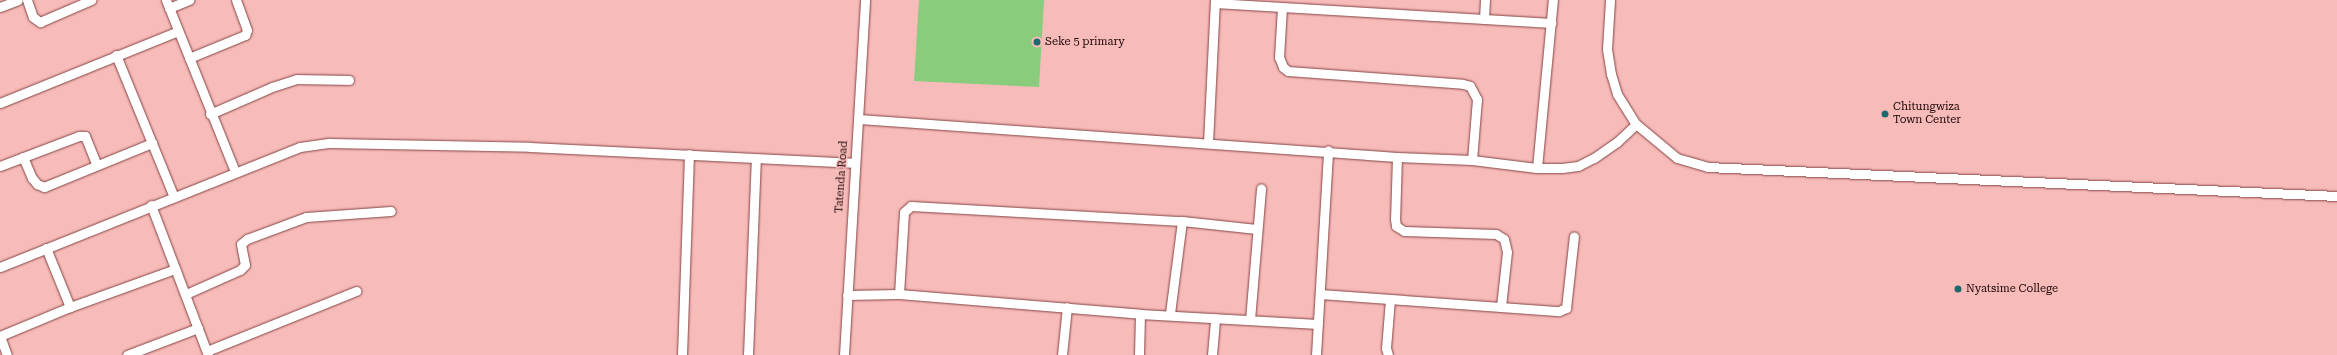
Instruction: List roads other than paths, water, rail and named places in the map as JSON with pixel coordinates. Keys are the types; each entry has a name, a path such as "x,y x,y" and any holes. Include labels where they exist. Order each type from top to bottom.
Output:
{"street":[{"path":"0,7 18,0"},
{"path":"27,0 33,17 40,22 91,0"},
{"path":"189,0 168,4 210,114 235,172"},
{"path":"189,58 245,35 247,30 236,0"},
{"name":"Tatenda Road","path":"844,355 854,163 865,0"},
{"path":"1484,19 1485,0"},
{"path":"1537,168 1552,0"},
{"path":"1610,0 1607,49 1611,74 1617,94 1636,124 1676,158 1716,168 2337,196"},
{"path":"1208,142 1215,2 1551,23"},
{"path":"1282,7 1279,57 1283,67 1288,71 1463,84 1470,86 1477,98 1472,160"},
{"path":"0,102 178,31"},
{"path":"116,55 174,197"},
{"path":"210,114 272,87 297,79 349,80"},
{"path":"858,119 1328,150 1397,157 1472,160 1537,168 1562,168 1578,166 1594,158 1617,142 1636,124"},
{"path":"0,166 79,136 85,136 97,165"},
{"path":"0,267 151,205 300,147 330,142 420,143 689,154 756,159 854,163"},
{"path":"24,157 32,178 37,184 44,187 152,143"},
{"path":"1316,355 1328,150"},
{"path":"682,355 689,154"},
{"path":"1397,157 1394,219 1396,226 1404,231 1496,234 1504,239 1508,252 1501,306"},
{"path":"748,355 756,159"},
{"path":"1250,320 1260,188"},
{"path":"151,205 208,353 356,291"},
{"path":"899,294 904,212 911,206 1182,221 1257,229"},
{"path":"186,294 240,270 245,265 241,244 247,239 306,217 390,211"},
{"path":"1170,314 1182,221"},
{"path":"1320,294 1559,310 1566,308 1574,236"},
{"path":"46,248 70,307"},
{"path":"7,355 0,336 70,307 175,269"},
{"path":"847,295 899,294 1140,314 1170,314 1318,324"},
{"path":"1388,355 1386,348 1390,299"},
{"path":"1062,355 1067,307"},
{"path":"1139,355 1140,314"},
{"path":"1212,355 1214,318"},
{"path":"127,355 198,328"}],"place":[{"name":"Seke 5 primary","path":"1037,42"},
{"name":"Chitungwiza Town Center","path":"1885,114"},
{"name":"Nyatsime College","path":"1958,289"}]}
